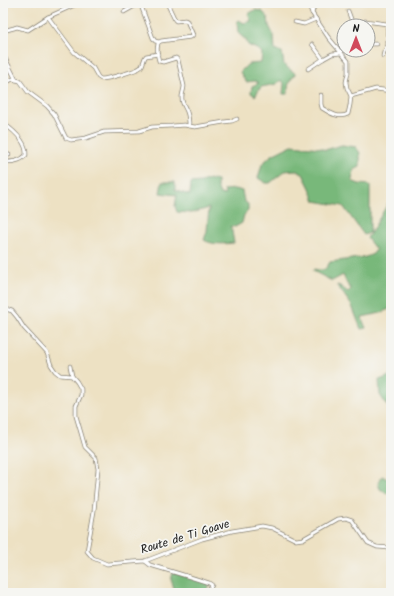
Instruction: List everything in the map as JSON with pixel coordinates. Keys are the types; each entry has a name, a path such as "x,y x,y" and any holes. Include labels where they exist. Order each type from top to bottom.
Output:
{"street":[{"path":"3,32 18,27 28,30 48,17 79,3"},
{"path":"124,12 140,3 155,41 159,42 191,37 192,36 187,21 176,21 167,3"},
{"path":"308,3 312,13 328,38 336,47"},
{"path":"312,13 315,3"},
{"path":"348,11 351,18"},
{"path":"48,17 74,52 93,68 98,77 101,79 131,72 142,66 144,57 158,54"},
{"path":"295,22 304,24 316,19"},
{"path":"376,22 389,24 388,45 383,56"},
{"path":"159,42 158,54 161,62 176,58 178,60 184,86 182,100 189,117 189,126"},
{"path":"312,44 323,59"},
{"path":"3,54 16,80"},
{"path":"308,69 332,54 336,54"},
{"path":"322,95 322,108 336,116 345,116 348,114 351,96 346,82 348,61 345,58"},
{"path":"3,84 13,80 20,81 28,92 47,106 54,114 66,138 71,140 86,138 104,132 139,131 152,127 184,125 195,127 237,119"},
{"path":"351,96 376,89 390,91"},
{"path":"3,123 15,132 22,141 26,150 26,155 20,160 3,162"},
{"path":"3,153 9,155"},
{"path":"3,308 12,311 18,317 24,328 47,353 51,365 55,371 60,375 72,376 70,366"},
{"name":"Route de Ti Goave","path":"72,376 81,389 81,395 76,406 76,416 82,432 85,448 96,458 98,469 94,512 87,551 93,558 107,564 145,561 202,539 232,530 262,526 272,528 296,540 303,539 338,519 346,518 352,520 368,543 377,547 391,548"},
{"path":"145,561 150,565 190,576 212,585 207,593"}],"green space":[{"path":"255,10 262,11 268,18 269,26 274,36 275,50 282,52 284,65 296,74 289,83 288,94 283,94 284,83 281,80 276,84 261,87 255,96 251,93 252,86 259,83 255,81 246,82 240,72 248,64 261,63 262,53 248,45 246,40 238,33 237,22 239,20 244,23 251,21 248,14"},
{"path":"292,145 321,148 325,150 342,145 356,147 360,153 360,167 354,170 352,181 359,184 370,185 370,233 364,235 343,206 315,201 303,174 295,170 285,171 270,183 266,183 258,178 262,164 272,155"},
{"path":"209,179 217,181 217,187 220,194 225,195 224,190 236,189 242,191 244,201 248,204 248,211 244,215 242,223 235,227 231,226 234,243 223,244 207,242 204,240 207,231 209,208 192,213 177,212 175,206 177,195 160,193 162,182 175,182 175,190 190,195 191,183"},
{"path":"391,198 391,308 381,313 362,317 366,328 361,329 352,306 337,285 348,292 351,289 343,275 332,281 313,271 314,269 324,270 330,262 366,257 373,254 376,250 367,238"},
{"path":"391,375 391,407 388,407 380,395 379,380"},
{"path":"382,476 391,481 391,496 380,489 378,483"},
{"path":"173,573 210,585 206,593 176,593 171,580"}]}
